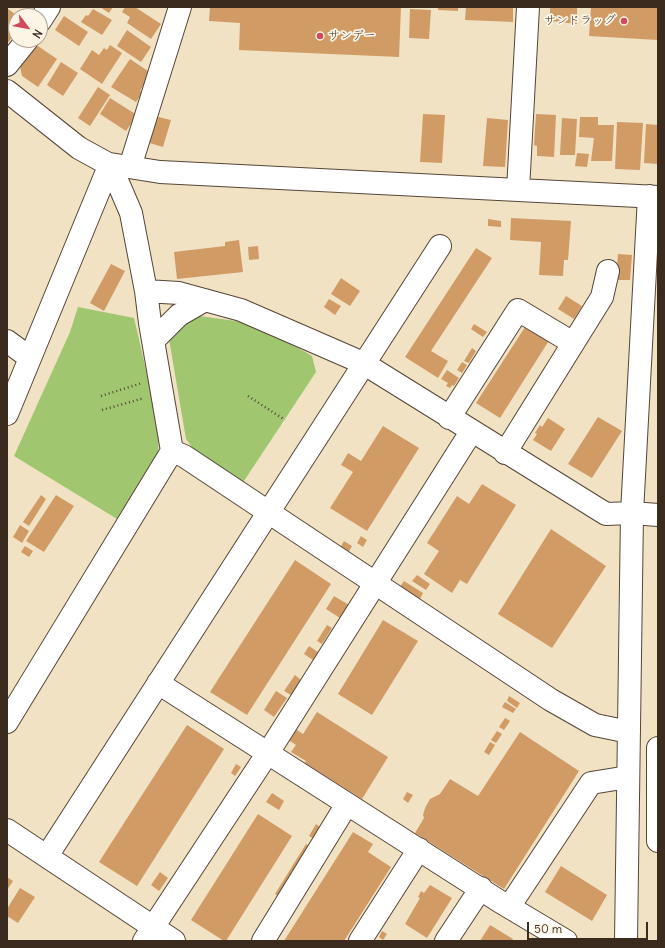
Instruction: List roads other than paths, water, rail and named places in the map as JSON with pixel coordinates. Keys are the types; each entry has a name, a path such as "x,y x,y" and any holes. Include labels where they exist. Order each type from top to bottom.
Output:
{"street":[{"path":"7,414 30,358 117,165 180,7"},
{"path":"518,190 528,7"},
{"path":"7,65 21,48"},
{"path":"7,90 79,148 117,165 160,172 653,197 653,231 632,513 626,941"},
{"path":"7,722 172,451 146,291 131,213 117,165"},
{"path":"47,856 269,513 363,363 440,246"},
{"path":"505,453 602,297 608,271"},
{"path":"146,291 179,293 241,310 363,363 471,432 606,514 632,513 658,515"},
{"path":"153,341 179,315 205,300"},
{"path":"449,418 518,310 573,343"},
{"path":"7,341 30,358"},
{"path":"148,934 376,584 471,432"},
{"path":"172,451 184,456 551,700 595,725 629,732"},
{"path":"158,683 509,907 566,941"},
{"path":"658,748 658,841"},
{"path":"509,907 591,783 628,777"},
{"path":"263,941 347,804"},
{"path":"7,830 47,856 148,934 174,941"},
{"path":"360,941 419,850"},
{"path":"446,941 481,888"}],"place":[{"name":"サンドラッグ","path":"624,21"},
{"name":"サンデー","path":"320,36"}]}
